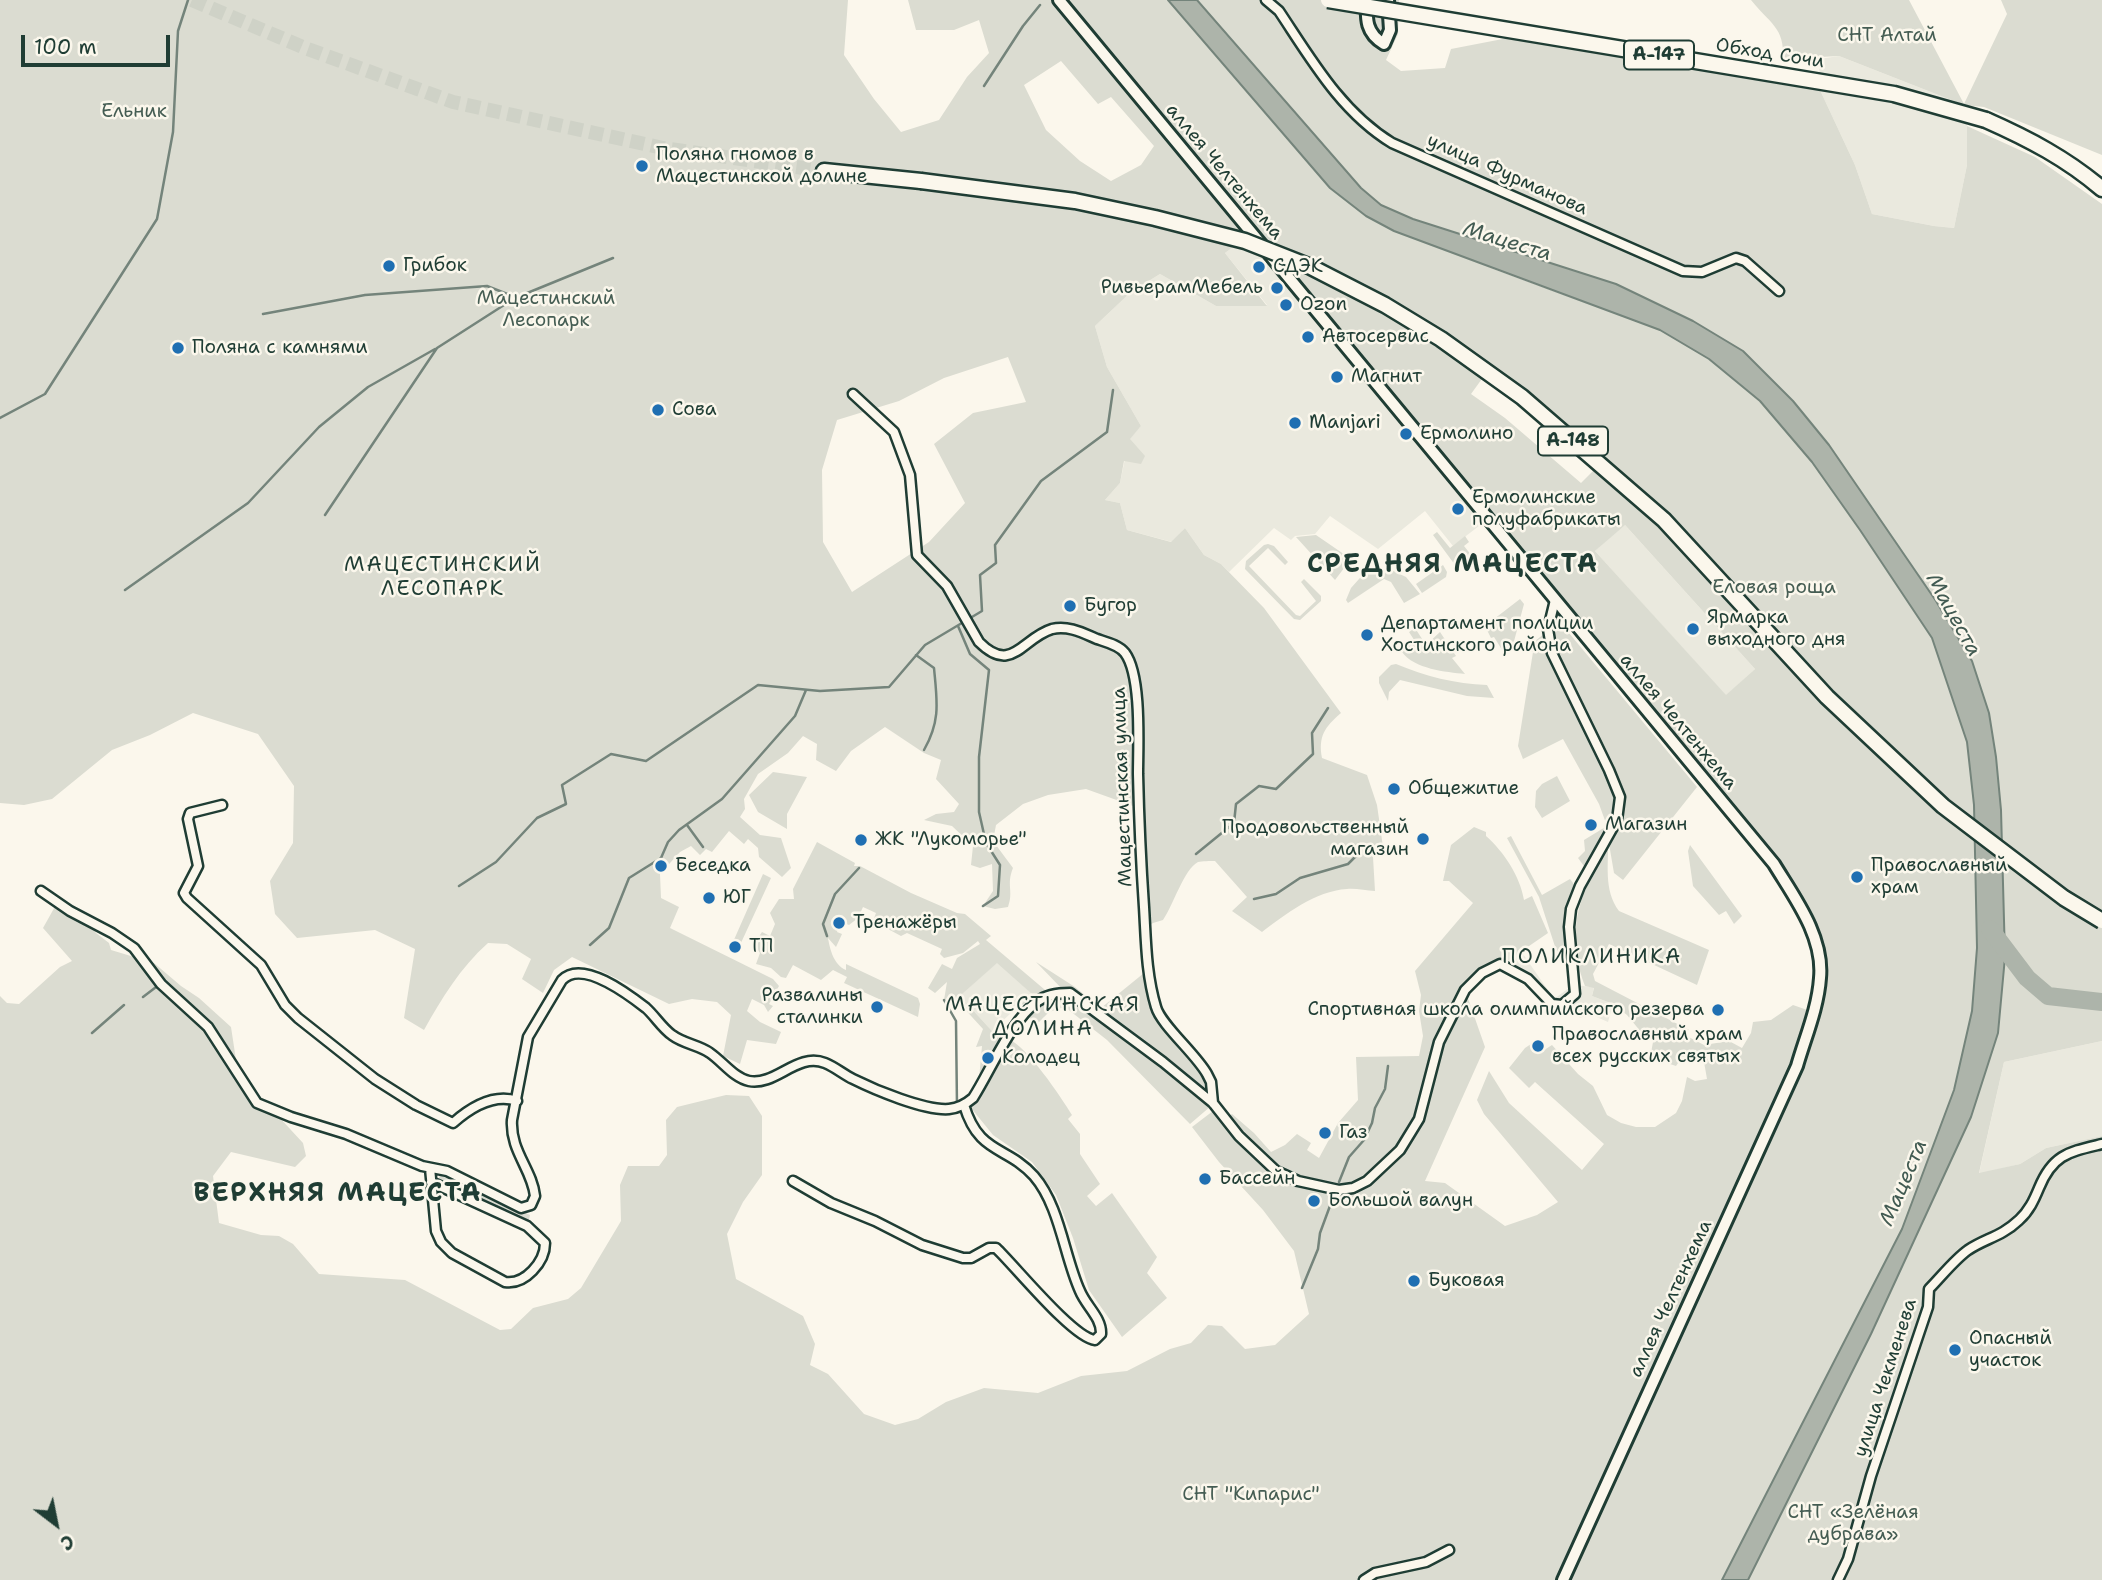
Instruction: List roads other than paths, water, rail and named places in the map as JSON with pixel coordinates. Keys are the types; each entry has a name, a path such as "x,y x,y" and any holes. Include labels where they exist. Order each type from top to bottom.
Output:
{"highway":[{"name":"Обход Сочи","path":"1328,0 1894,94 1986,120 2030,139 2075,166 2102,189"},
{"name":"А-148","path":"824,171 1075,201 1155,218 1245,241 1323,274 1385,305 1441,339 1522,397 1664,520 1827,697 1942,806 2064,898 2102,921"}],"main road":[{"name":"аллея Челтенхема","path":"1059,0 1774,864 1815,939 1821,977 1797,1066 1563,1580"},
{"path":"1367,0 1367,27 1384,44 1390,30 1388,0"}],"street":[{"name":"улица Фурманова","path":"1266,0 1279,11 1352,113 1374,133 1683,271 1702,272 1736,258 1745,261 1779,291"},
{"name":"Мацестинская улица","path":"853,394 894,432 910,475 917,555 947,586 984,648 1003,656 1017,653 1051,629 1072,628 1115,646 1126,654 1134,678 1139,731 1140,844 1151,986 1157,1011 1207,1074 1211,1082 1213,1103"},
{"name":"Мацестинская улица","path":"964,1105 973,1098 1026,1013 1040,999 1055,993 1070,993 1213,1103 1225,1121 1276,1171 1298,1181 1339,1189 1353,1188 1381,1170 1400,1150 1419,1119 1439,1042 1465,990 1482,973 1500,964 1528,979 1552,1004 1562,1005 1574,995 1569,927 1571,909 1580,886 1617,820 1620,797 1552,653 1548,629 1555,600"},
{"path":"222,805 190,813 188,819 198,866 184,893 261,965 285,1005 375,1079 416,1105 453,1123 466,1112 489,1100 505,1098 517,1101"},
{"path":"41,891 134,948 161,984 208,1027 257,1103 291,1117 346,1133 430,1168 447,1171 521,1208 528,1208 534,1202 534,1190 513,1140 512,1120 528,1037 567,975 584,973 612,985 648,1010 671,1035 707,1051 737,1077 751,1081 765,1080 797,1064 823,1062 892,1096 942,1109 964,1105 967,1116 984,1142 1023,1165 1045,1193 1080,1292 1100,1324 1101,1334 1095,1340 1089,1339 1063,1318 996,1248 989,1248 971,1258 963,1258 922,1245 831,1203 793,1181"},
{"name":"улица Чекменева","path":"1838,1580 1848,1559 1871,1476 1928,1307 1929,1289 1968,1250 2004,1233 2022,1217 2033,1203 2045,1172 2052,1163 2071,1152 2102,1144"},
{"path":"430,1168 431,1182 436,1231 446,1248 505,1282 512,1283 526,1278 545,1251 545,1243 527,1226 431,1182"},
{"path":"1364,1580 1375,1573 1426,1562 1449,1550"}],"waterway":[{"path":"0,418 45,394 157,219 173,132 178,31 188,0"},
{"path":"984,86 1040,5"},
{"path":"325,515 437,348 515,298 613,258"},
{"path":"263,314 365,295 487,286 515,297"},
{"path":"125,590 248,503 319,427 368,387 435,349"},
{"path":"459,886 496,862 537,818 566,804 562,785 611,754 646,761 758,685 820,691 889,687 925,645 982,611 980,575 996,563 995,545 1041,481 1107,432 1113,390"},
{"path":"958,626 970,654 989,670 979,757 979,812 986,843 1000,865 998,896 983,906"},
{"path":"916,655 934,668 936,691 935,720 924,750"},
{"path":"590,945 609,928 629,878 661,858 668,842 679,830 722,799 795,716 806,690"},
{"path":"1196,854 1234,823 1236,804 1259,786 1276,789 1313,754 1312,733 1328,708"},
{"path":"687,825 703,847"},
{"path":"1254,899 1276,894 1300,878 1348,864 1358,854"},
{"path":"827,936 823,924 835,894 859,868"},
{"path":"1990,929 2027,978 2048,996 2102,1002"},
{"path":"143,997 160,984"},
{"path":"944,1000 956,1021 957,1107"},
{"path":"92,1033 124,1005"},
{"path":"1339,1182 1349,1157 1364,1140 1372,1123 1375,1108 1385,1089 1388,1066"},
{"path":"1302,1288 1318,1249 1320,1233 1334,1195"}],"tunnel":[{"path":"192,0 305,48 453,102 663,148 824,171"}],"place":[{"name":"Поляна гномов в Мацестинской долине","path":"642,166"},
{"name":"Грибок","path":"389,266"},
{"name":"СДЭК","path":"1259,267"},
{"name":"РивьерамМебель","path":"1277,288"},
{"name":"Ozon","path":"1286,305"},
{"name":"Автосервис","path":"1308,337"},
{"name":"Поляна с камнями","path":"178,348"},
{"name":"Магнит","path":"1337,377"},
{"name":"Сова","path":"658,410"},
{"name":"Manjari","path":"1295,423"},
{"name":"Ермолино","path":"1406,434"},
{"name":"Ермолинские полуфабрикаты","path":"1458,509"},
{"name":"Бугор","path":"1070,606"},
{"name":"Ярмарка выходного дня","path":"1693,629"},
{"name":"Департамент полиции Хостинского района","path":"1367,635"},
{"name":"Общежитие","path":"1394,789"},
{"name":"Магазин","path":"1591,825"},
{"name":"Продовольственный магазин","path":"1423,839"},
{"name":"ЖК \"Лукоморье\"","path":"861,840"},
{"name":"Беседка","path":"661,866"},
{"name":"Православный храм","path":"1857,877"},
{"name":"ЮГ","path":"709,898"},
{"name":"Тренажёры","path":"839,923"},
{"name":"ТП","path":"735,947"},
{"name":"Развалины сталинки","path":"877,1007"},
{"name":"Спортивная школа олимпийского резерва","path":"1718,1010"},
{"name":"Православный храм всех русских святых","path":"1538,1046"},
{"name":"Колодец","path":"988,1058"},
{"name":"Газ","path":"1325,1133"},
{"name":"Бассейн","path":"1205,1179"},
{"name":"Большой валун","path":"1314,1201"},
{"name":"Буковая","path":"1414,1281"},
{"name":"Опасный участок","path":"1955,1350"}],"district":[{"name":"СРЕДНЯЯ МАЦЕСТА","path":"1453,565"},
{"name":"МАЦЕСТИНСКИЙ ЛЕСОПАРК","path":"443,578"},
{"name":"ПОЛИКЛИНИКА","path":"1592,958"},
{"name":"МАЦЕСТИНСКАЯ ДОЛИНА","path":"1043,1018"},
{"name":"ВЕРХНЯЯ МАЦЕСТА","path":"338,1194"}],"park label":[{"name":"СНТ Алтай","path":"1887,36"},
{"name":"Ельник","path":"134,112"},
{"name":"Мацестинский Лесопарк","path":"546,310"},
{"name":"Еловая роща","path":"1774,588"},
{"name":"СНТ \"Кипарис\"","path":"1251,1495"},
{"name":"СНТ «Зелёная дубрава»","path":"1853,1524"}],"water label":[{"name":"Мацеста","path":"1507,242"},
{"name":"Мацеста","path":"1953,615"},
{"name":"Мацеста","path":"1904,1183"}]}
